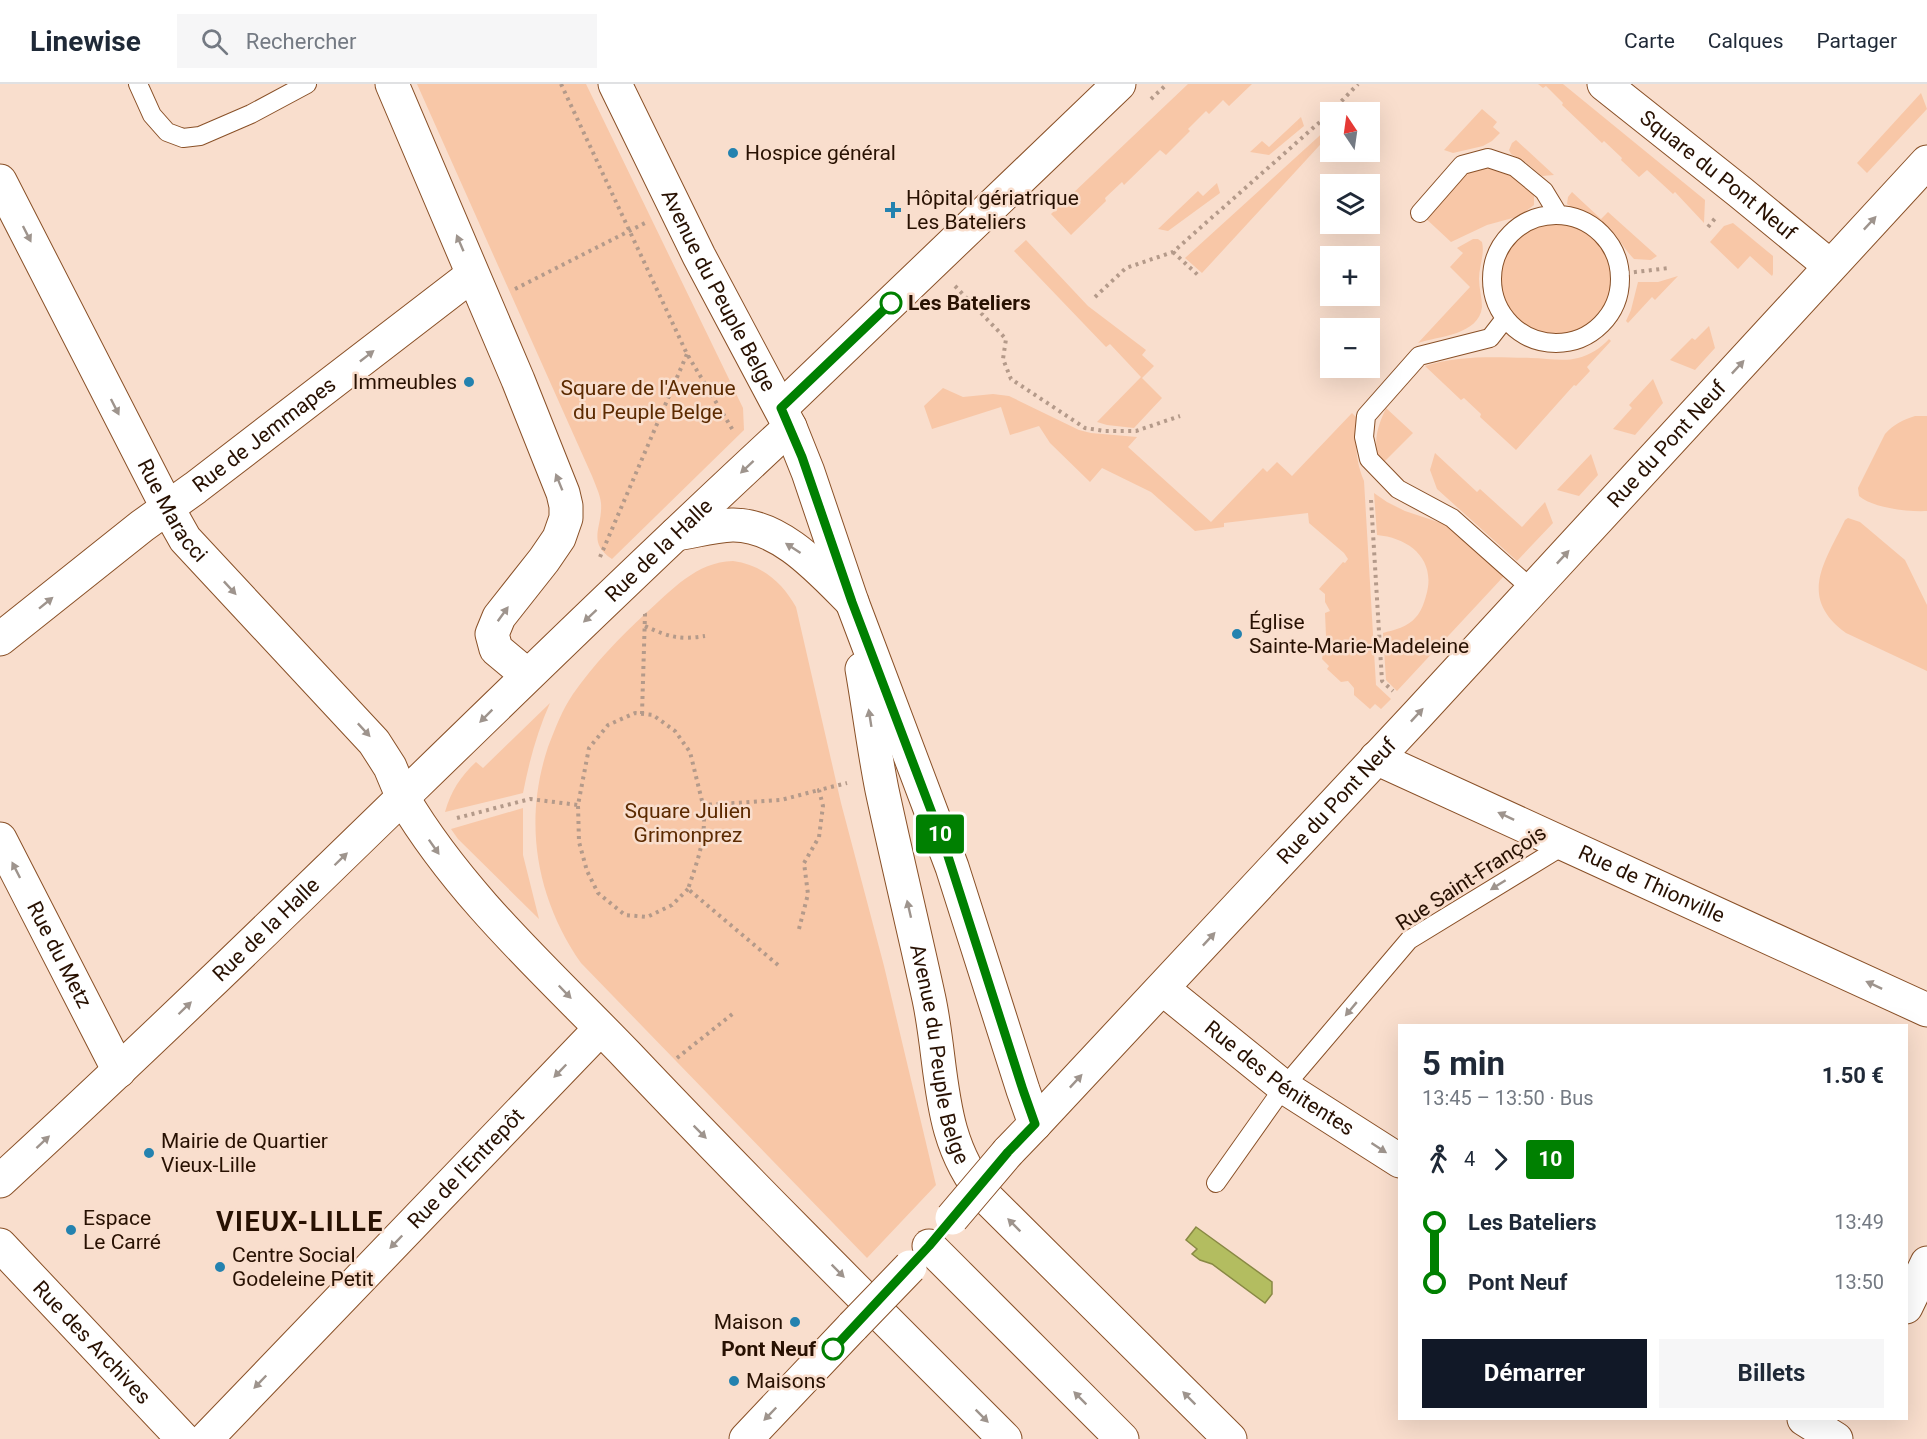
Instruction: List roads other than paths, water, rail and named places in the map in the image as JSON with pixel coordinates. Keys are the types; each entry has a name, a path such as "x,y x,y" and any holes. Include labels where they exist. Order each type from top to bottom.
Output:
{"street":[{"path":"392,84 518,380 563,493 566,518 559,538 499,617 492,634 496,649 527,675"},
{"name":"Avenue du Peuple Belge","path":"615,84 675,209 785,418 805,464 852,602 952,867 1035,1124"},
{"name":"Rue de la Halle","path":"0,1181 119,1071 403,798 527,675 755,459 785,418 933,263 1119,84"},
{"name":"Square du Pont Neuf","path":"1604,84 1830,266"},
{"name":"Rue du Pont Neuf","path":"746,1439 919,1256 1008,1152 1163,989 1927,162"},
{"name":"Rue Maracci","path":"0,182 185,539 374,742 390,766 403,798"},
{"name":"Rue de Jemmapes","path":"0,639 167,507 479,290"},
{"name":"Avenue du Peuple Belge","path":"676,534 732,525 768,534 809,559 852,602 879,775 930,1002 946,1116 965,1168 986,1197 1230,1439"},
{"name":"Rue de Thionville","path":"1376,758 1927,1010"},
{"path":"403,798 441,857 600,1029 1005,1439"},
{"name":"Rue du Metz","path":"0,839 119,1071"},
{"name":"Rue des Pénitentes","path":"1163,989 1284,1087 1398,1160"},
{"name":"Rue de l'Entrepôt","path":"206,1439 600,1029"},
{"name":"Rue des Archives","path":"0,1245 183,1439"},
{"path":"919,1256 1122,1439"},
{"path":"1908,1303 1927,1263"},
{"path":"1806,1420 1836,1439"},
{"path":"1845,1439 1854,1420"}],"lane":[{"path":"138,84 152,115 167,132 183,138 200,136 251,114 307,84"},
{"path":"1420,213 1462,165 1488,158 1515,167 1544,191 1558,214"},
{"path":"1558,214 1579,219 1597,229 1611,245 1619,264 1620,274 1615,306 1603,324 1585,337 1564,344 1542,343 1521,334 1504,320 1494,302 1491,281 1494,260 1503,241 1518,226 1537,217 1558,214"},
{"path":"1504,320 1490,338 1419,356 1366,416 1364,437 1369,459 1398,489 1452,518 1533,590"},
{"name":"Rue Saint-François","path":"1216,1183 1284,1087 1409,940 1566,844"}],"place":[{"name":"Hospice général","path":"733,153"},
{"name":"Hôpital gériatrique Les Bateliers","path":"893,210"},
{"name":"Les Bateliers","path":"891,303"},
{"name":"Immeubles","path":"469,382"},
{"name":"Église Sainte-Marie-Madeleine","path":"1237,634"},
{"name":"Mairie de Quartier Vieux-Lille","path":"149,1153"},
{"name":"Espace Le Carré","path":"71,1230"},
{"name":"Centre Social Godeleine Petit","path":"220,1267"},
{"name":"Maison","path":"795,1322"},
{"name":"Pont Neuf","path":"833,1349"},
{"name":"Maisons","path":"734,1381"}],"district":[{"name":"VIEUX-LILLE","path":"300,1222"}],"park label":[{"name":"Square de l'Avenue du Peuple Belge","path":"648,400"},
{"name":"Square Julien Grimonprez","path":"688,823"}]}
